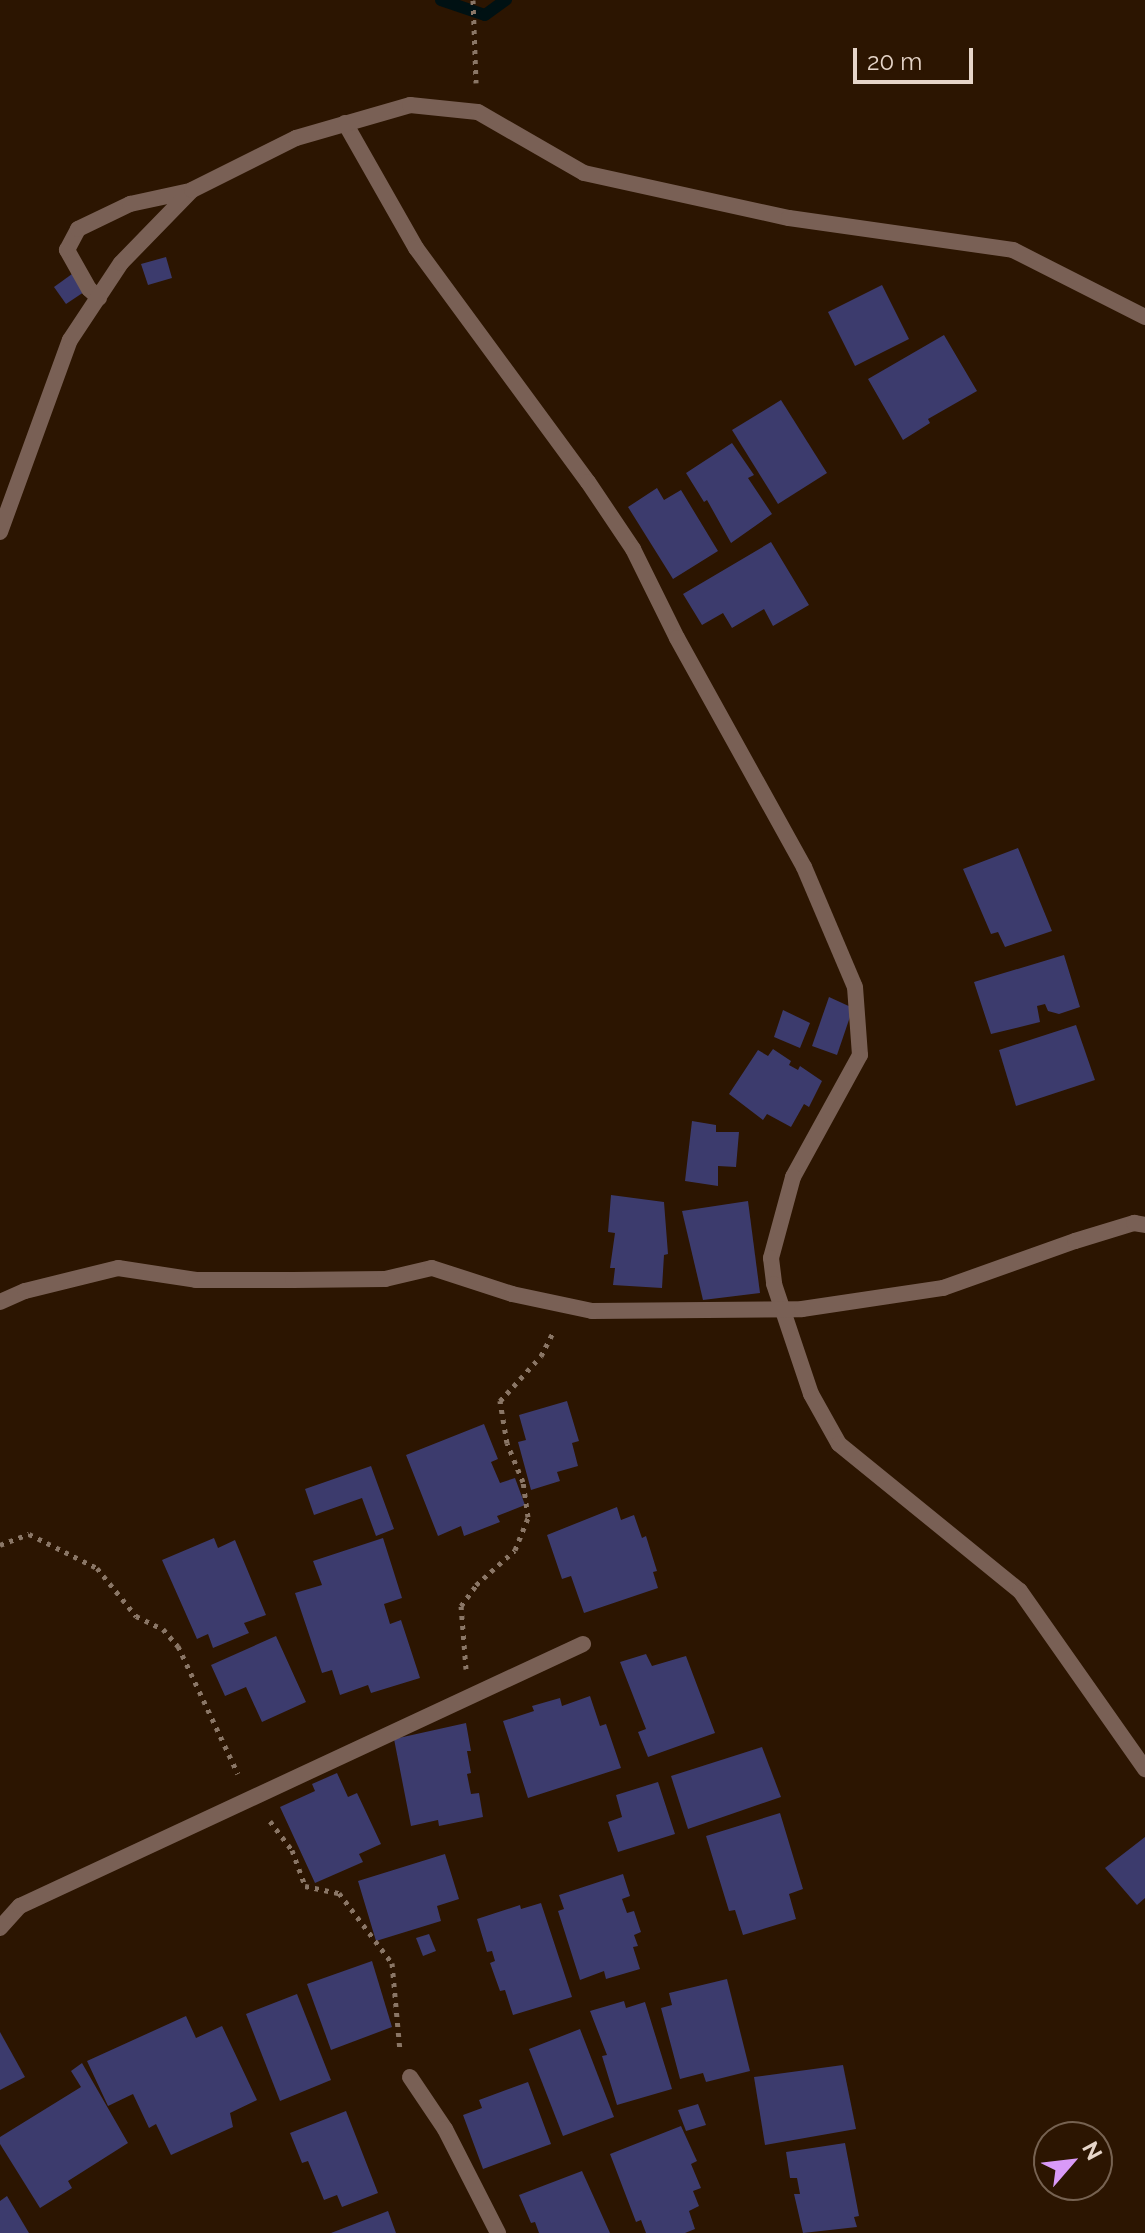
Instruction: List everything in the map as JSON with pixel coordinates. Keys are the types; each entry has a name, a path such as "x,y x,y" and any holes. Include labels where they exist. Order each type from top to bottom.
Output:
{"street":[{"path":"99,298 89,289 67,250 78,229 130,204 192,190 296,138 410,105 478,112 584,173 789,218 1013,250 1145,317"},
{"path":"345,123 416,248 633,549 677,638 804,867 855,987 860,1055 793,1177 781,1212 771,1258 774,1284 811,1394 839,1444 1020,1591 1145,1769"},
{"path":"0,532 70,340 121,263 192,190"},
{"path":"0,1302 25,1291 118,1268 196,1280 279,1280 385,1279 432,1268 512,1294 592,1311 783,1310 943,1288 1075,1241 1134,1223 1145,1225"},
{"path":"0,1928 20,1906 314,1766 583,1644"},
{"path":"410,2077 445,2129 498,2233"}],"path":[{"path":"473,0 478,112"},
{"path":"468,1698 461,1606 476,1585 515,1550 528,1517 523,1482 507,1443 500,1401 541,1356 555,1328 560,1304"}],"building":[{"path":"166,257 172,278 148,285 141,264"},
{"path":"72,274 84,292 66,304 54,287"},
{"path":"882,285 909,339 855,366 828,312"},
{"path":"944,335 977,391 928,419 930,423 903,440 868,379"},
{"path":"781,400 827,473 778,504 732,430"},
{"path":"732,443 754,475 748,478 772,514 731,543 707,500 704,502 686,473"},
{"path":"657,488 664,500 681,490 718,551 673,579 628,507"},
{"path":"771,542 809,605 773,626 764,609 732,628 723,613 702,625 683,594"},
{"path":"1018,848 1052,931 1005,947 998,932 991,934 963,869"},
{"path":"1064,955 1080,1007 1059,1014 1048,1011 1045,1004 1037,1006 1040,1022 991,1034 974,982"},
{"path":"829,997 853,1008 837,1055 812,1046"},
{"path":"783,1010 810,1023 800,1048 774,1037"},
{"path":"1076,1025 1095,1080 1016,1106 999,1050"},
{"path":"773,1049 791,1061 789,1065 798,1070 800,1066 822,1081 809,1107 804,1104 791,1127 767,1114 763,1120 729,1094 758,1050 768,1056"},
{"path":"692,1121 716,1125 716,1132 739,1132 736,1167 718,1166 718,1186 685,1181"},
{"path":"611,1195 664,1202 668,1254 664,1255 662,1288 613,1285 615,1268 610,1268 615,1233 608,1232"},
{"path":"748,1201 760,1293 703,1300 682,1211"},
{"path":"567,1401 579,1441 572,1443 578,1466 557,1472 560,1481 531,1490 518,1442 526,1440 519,1415"},
{"path":"484,1424 498,1459 491,1462 500,1483 515,1478 525,1505 497,1516 500,1522 464,1536 461,1526 438,1536 406,1455"},
{"path":"371,1466 394,1529 376,1536 362,1498 314,1515 305,1489"},
{"path":"617,1507 621,1520 634,1515 642,1538 646,1536 657,1571 653,1572 658,1588 584,1613 571,1576 562,1579 547,1535"},
{"path":"214,1538 218,1548 235,1540 266,1615 244,1623 249,1633 213,1648 208,1634 197,1639 162,1560"},
{"path":"383,1538 402,1598 384,1604 390,1624 401,1620 420,1678 371,1693 368,1685 340,1695 332,1670 322,1673 295,1593 322,1585 313,1561"},
{"path":"276,1636 306,1702 262,1722 246,1687 225,1696 211,1665"},
{"path":"646,1654 652,1666 686,1656 715,1733 648,1757 638,1732 646,1729 620,1662"},
{"path":"590,1696 600,1726 606,1724 621,1768 528,1798 503,1721 534,1711 532,1706 560,1698 562,1706"},
{"path":"466,1723 471,1751 467,1751 471,1773 467,1774 471,1794 479,1793 483,1817 439,1826 438,1820 411,1826 394,1739"},
{"path":"762,1747 781,1797 688,1829 671,1776"},
{"path":"337,1773 348,1797 357,1793 381,1844 359,1854 363,1862 315,1883 280,1807 315,1791 312,1784"},
{"path":"658,1782 675,1834 618,1852 608,1822 622,1817 616,1795"},
{"path":"780,1813 803,1889 789,1894 796,1919 743,1935 735,1910 729,1911 706,1836"},
{"path":"1145,1837 1145,1898 1137,1905 1105,1868"},
{"path":"445,1854 459,1899 437,1906 441,1921 376,1941 358,1881"},
{"path":"623,1874 630,1896 622,1899 627,1913 634,1911 641,1932 634,1935 638,1946 633,1947 640,1969 606,1979 604,1971 580,1980 558,1911 564,1909 559,1895"},
{"path":"541,1903 572,1997 513,2015 505,1990 500,1991 490,1963 495,1961 492,1951 487,1952 477,1919 520,1905 521,1909"},
{"path":"429,1934 436,1951 423,1956 416,1938"},
{"path":"372,1961 392,2027 331,2050 307,1984"},
{"path":"727,1979 750,2071 706,2082 703,2073 680,2079 661,2008 672,2005 669,1993"},
{"path":"297,1994 331,2080 280,2101 246,2014"},
{"path":"624,2001 626,2008 645,2002 672,2089 617,2105 602,2056 607,2055 590,2011"},
{"path":"186,2016 196,2038 222,2026 257,2100 230,2113 233,2127 171,2155 156,2124 149,2128 133,2094 108,2106 87,2061"},
{"path":"580,2029 614,2117 563,2136 529,2049"},
{"path":"0,2032 25,2077 0,2090"},
{"path":"82,2063 128,2143 68,2181 72,2188 40,2208 0,2144 0,2137 81,2087 71,2071"},
{"path":"843,2065 856,2129 765,2145 754,2077"},
{"path":"528,2082 551,2144 483,2169 463,2115 482,2108 479,2100"},
{"path":"698,2104 706,2125 686,2131 678,2110"},
{"path":"346,2111 378,2193 342,2207 337,2195 324,2200 308,2161 302,2163 290,2133"},
{"path":"681,2126 697,2161 691,2164 701,2188 693,2191 699,2206 689,2211 695,2229 685,2233 646,2233 641,2220 636,2222 610,2154"},
{"path":"845,2143 859,2216 854,2217 857,2227 803,2233 794,2194 800,2194 797,2178 790,2178 786,2152"},
{"path":"582,2171 610,2233 539,2233 535,2222 531,2223 519,2195"},
{"path":"7,2196 29,2233 0,2233 0,2201"},
{"path":"388,2211 396,2233 331,2233"}],"waterway":[{"path":"441,0 485,15 506,0"}]}
